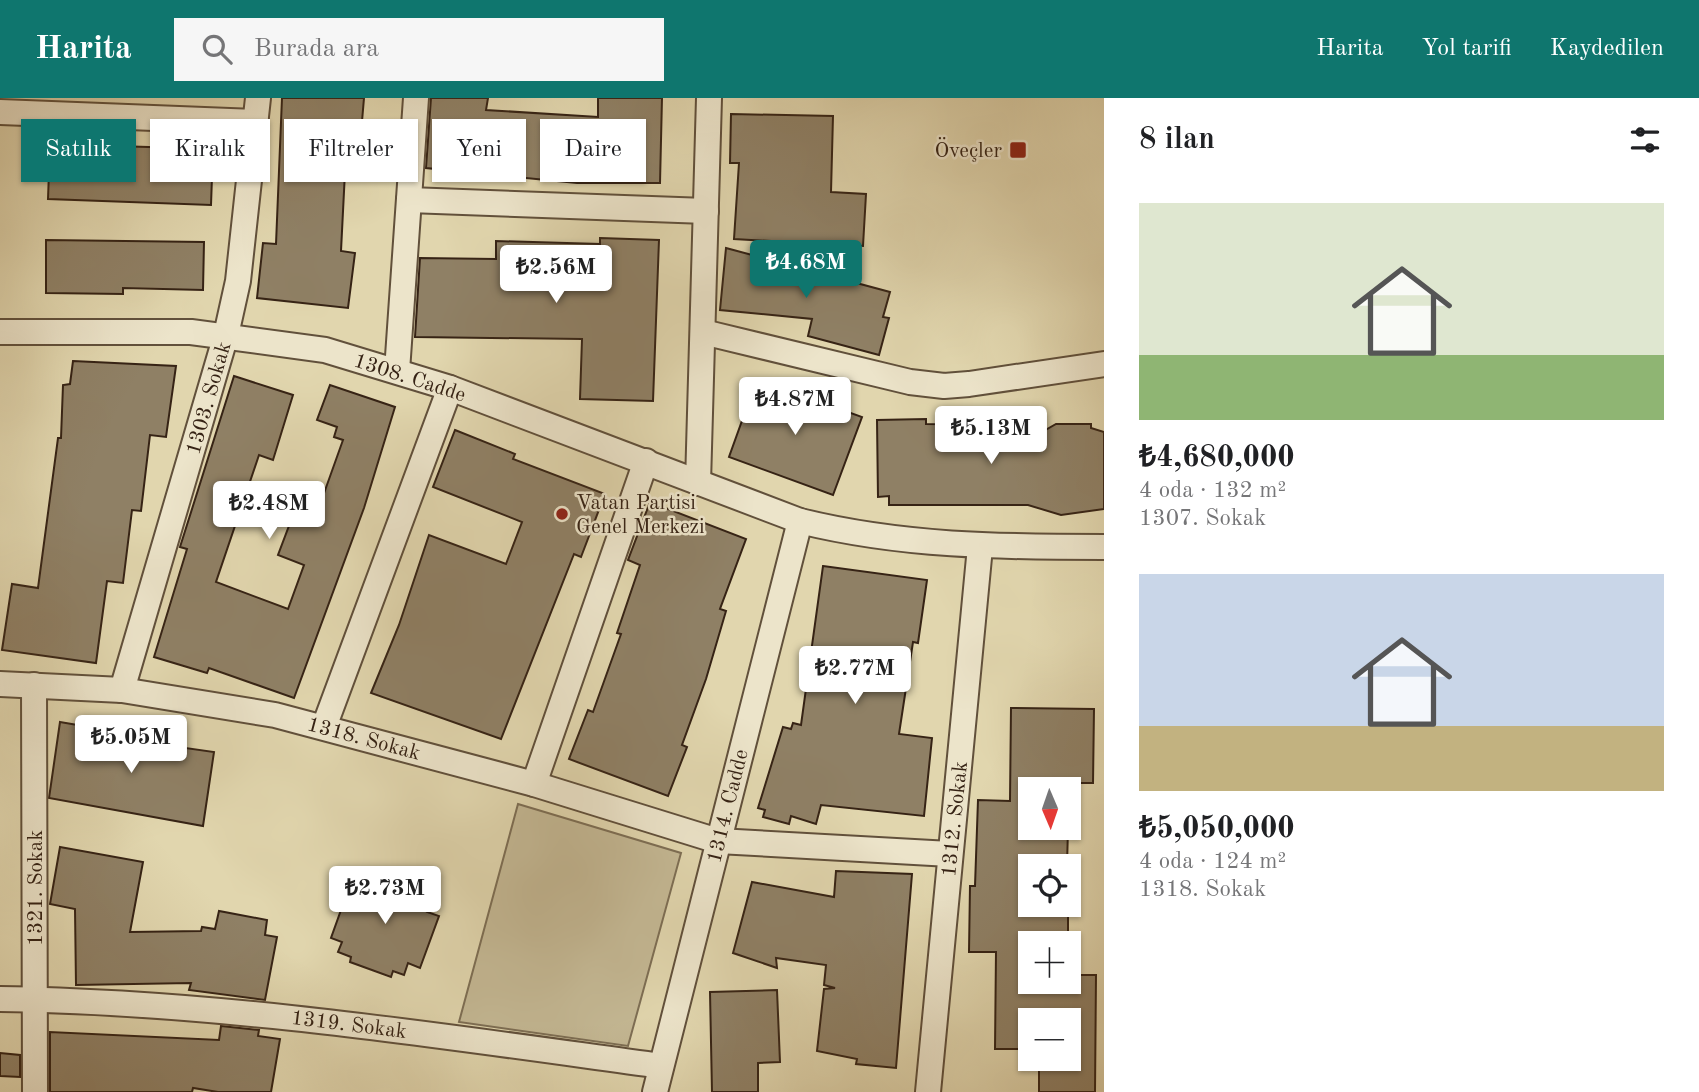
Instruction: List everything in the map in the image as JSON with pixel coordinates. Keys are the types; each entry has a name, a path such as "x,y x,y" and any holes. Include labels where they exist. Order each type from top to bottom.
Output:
{"street":[{"path":"397,371 416,98"},
{"path":"698,483 709,98"},
{"path":"0,112 257,110"},
{"name":"1303. Sokak","path":"122,690 226,335 238,281 257,110"},
{"path":"409,200 706,211"},
{"name":"1308. Cadde","path":"0,332 155,331 226,335 326,350 450,388 800,521 892,540 980,547 1104,548"},
{"path":"703,332 910,382 943,386 1104,364"},
{"path":"324,727 450,388"},
{"path":"534,784 646,461"},
{"name":"1314. Cadde","path":"655,1092 800,521"},
{"name":"1312. Sokak","path":"928,1092 980,547"},
{"name":"1318. Sokak","path":"0,684 122,690 224,705 324,727 534,784 718,841 950,854"},
{"name":"1321. Sokak","path":"34,685 36,1092"},
{"name":"1319. Sokak","path":"0,999 177,1005 280,1015 661,1066"}],"shaded area":[{"path":"518,804 681,853 628,1046 459,1022"}],"building":[{"path":"282,98 364,98 362,119 284,119 284,182 344,182 341,251 355,253 348,308 257,298 263,243 276,244"},
{"path":"431,98 488,98 486,110 598,117 598,98 662,98 660,183 567,182 646,182 646,119 540,119 540,179 526,178 526,119 432,119 432,169 426,168"},
{"path":"731,114 833,116 831,192 866,194 863,246 734,239 739,163 730,163"},
{"path":"136,147 150,147 150,182 212,182 211,205 48,199 49,182 136,182"},
{"path":"600,238 659,240 653,401 580,399 582,339 415,337 420,258 496,259 496,241 600,244"},
{"path":"46,240 204,242 203,290 123,288 123,294 46,293"},
{"path":"726,248 890,292 883,317 889,318 879,355 808,336 812,319 720,310"},
{"path":"73,361 176,366 166,437 150,435 141,511 132,510 123,583 107,581 96,663 2,650 12,584 38,588 58,438 61,438 63,385 70,384"},
{"path":"234,376 293,395 273,460 259,455 216,582 288,609 304,565 278,555 298,502 318,510 343,440 334,437 337,427 317,420 330,385 395,407 364,508 294,698 209,668 207,673 154,657 187,549 180,547"},
{"path":"757,379 862,417 833,495 729,457"},
{"path":"926,419 926,424 1008,425 1008,437 1035,436 1056,424 1091,424 1091,428 1104,432 1104,509 1061,515 1028,505 889,505 889,496 878,497 877,420"},
{"path":"455,430 515,454 513,459 605,494 581,557 574,554 501,739 371,693 399,625 429,535 506,564 522,522 433,487"},
{"path":"650,502 746,539 720,609 726,611 706,679 682,745 687,747 668,796 569,759 588,710 593,712 621,634 617,633 640,565 628,560"},
{"path":"823,566 927,580 918,643 913,642 899,734 932,738 924,816 821,805 816,824 791,816 789,824 763,817 765,810 758,808 783,727 791,729 793,723 801,725"},
{"path":"1011,708 1094,709 1093,783 1082,783 1082,777 1018,777 1018,840 1068,840 1067,854 1018,854 1018,917 1068,917 1068,931 1018,931 1018,994 1081,994 1081,975 1096,975 1095,1092 1039,1092 1039,1071 1081,1071 1081,1008 1018,1008 1018,1049 995,1049 996,952 969,952 970,886 975,886 978,800 1010,801"},
{"path":"60,722 130,734 129,740 214,752 203,826 49,798"},
{"path":"60,847 143,862 130,932 201,931 202,927 215,929 219,911 267,920 265,935 277,937 265,1000 189,990 191,983 76,985 75,909 50,904"},
{"path":"836,871 912,874 896,1068 856,1064 857,1059 817,1051 824,989 835,988 824,985 826,965 776,958 777,968 733,953 752,882 834,897"},
{"path":"379,874 419,888 417,895 431,901 427,912 439,916 420,968 408,963 404,975 393,971 391,977 350,962 351,957 338,952 342,942 331,938 350,885 359,888 363,876 376,881"},
{"path":"777,990 780,1062 758,1063 758,1092 712,1092 710,992"},
{"path":"221,1026 259,1030 258,1036 280,1039 271,1092 218,1092 193,1088 192,1092 50,1092 50,1032 219,1040"},
{"path":"0,1053 20,1055 20,1077 0,1076"}],"place":[{"name":"Öveçler","path":"1018,150"},
{"name":"Vatan Partisi Genel Merkezi","path":"562,514"}]}
